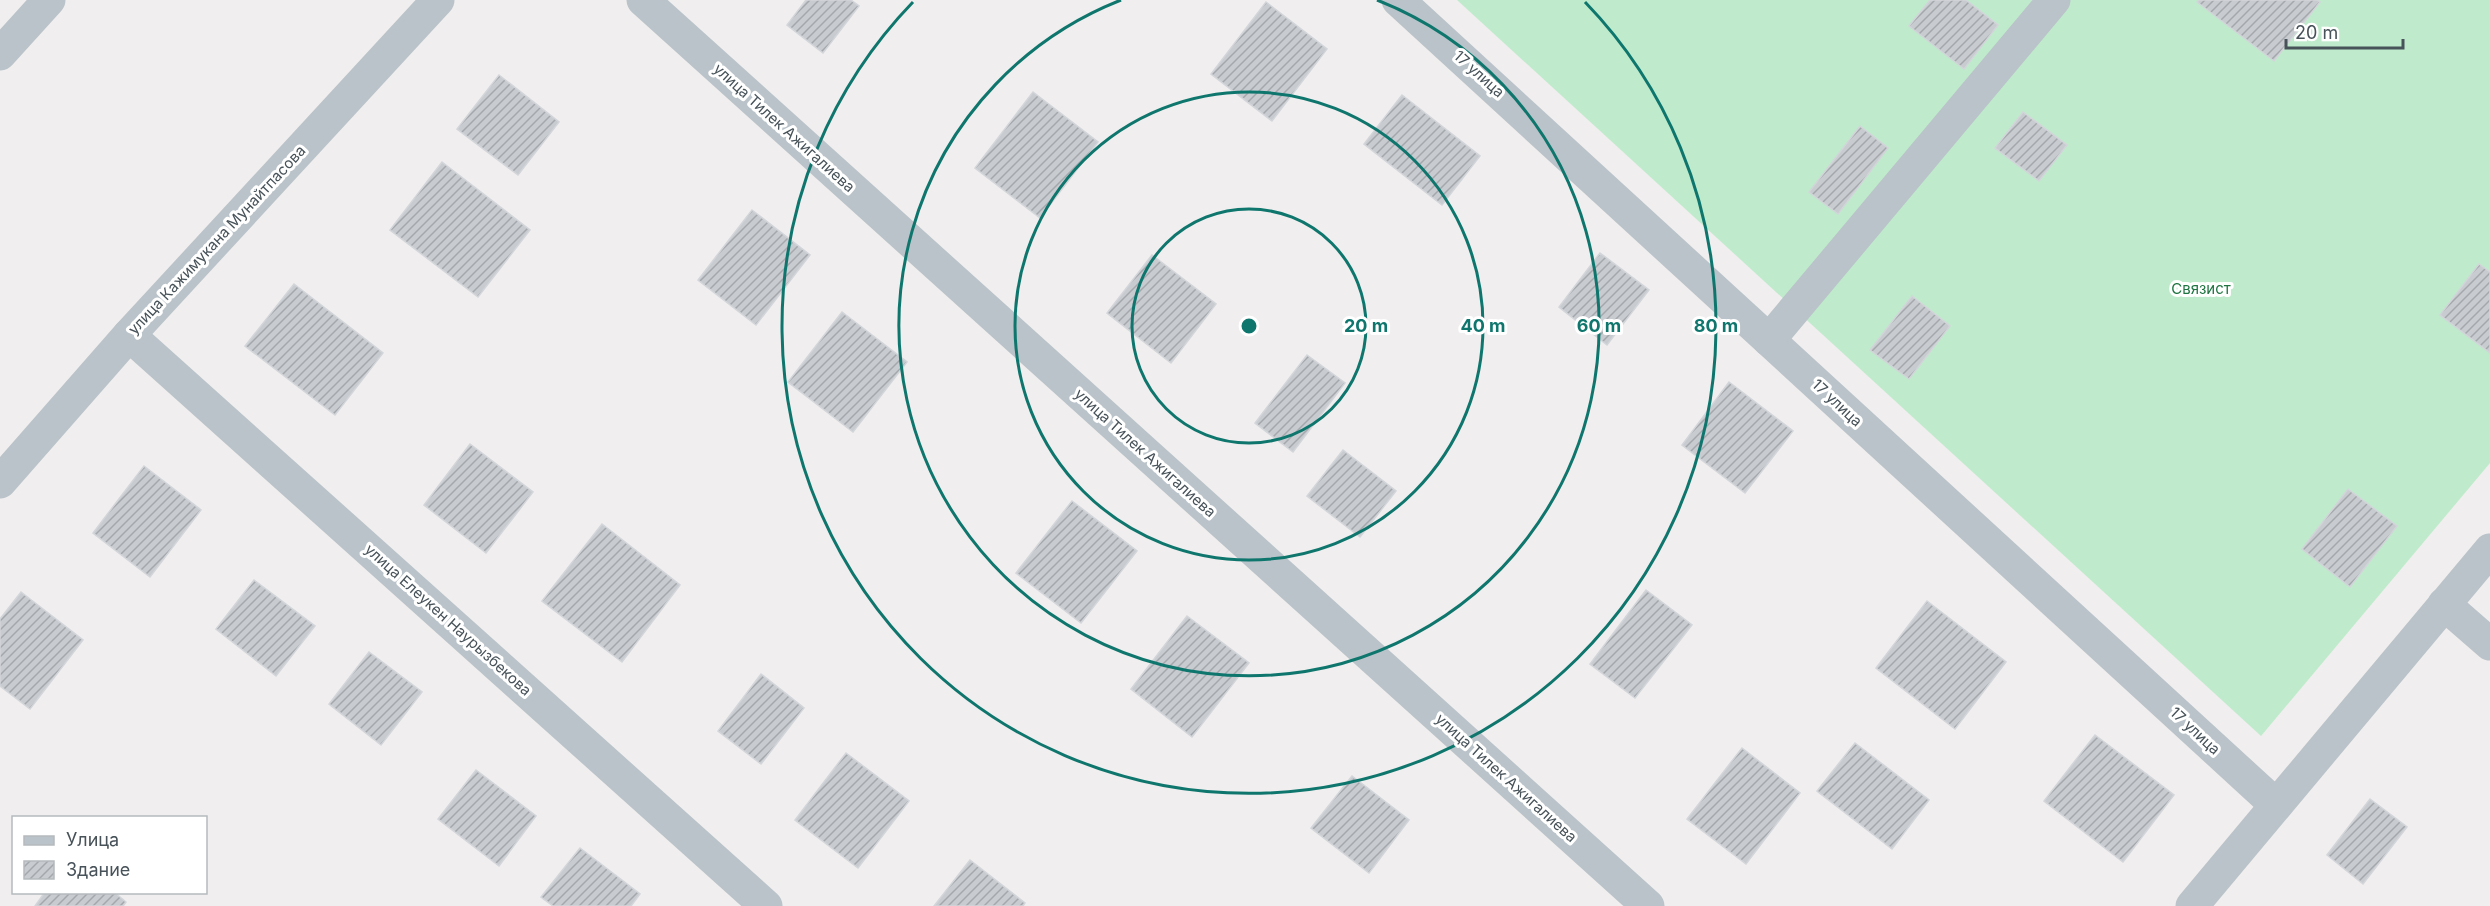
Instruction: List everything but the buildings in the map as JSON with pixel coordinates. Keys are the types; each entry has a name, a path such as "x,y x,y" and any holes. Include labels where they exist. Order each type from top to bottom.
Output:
{"street":[{"path":"0,54 49,0"},
{"name":"улица Кажимукана Мунайтпасова","path":"0,482 129,335 438,0"},
{"name":"улица Тилек Ажигалиева","path":"643,0 1648,906"},
{"name":"17 улица","path":"1398,0 2276,805"},
{"path":"1769,340 2054,0"},
{"name":"улица Елеукен Наурызбекова","path":"129,335 766,906"},
{"path":"2192,906 2490,550"},
{"path":"2444,604 2490,644"}],"green space":[{"name":"Связист","path":"1457,0 2490,0 2490,463 2261,736"}]}
